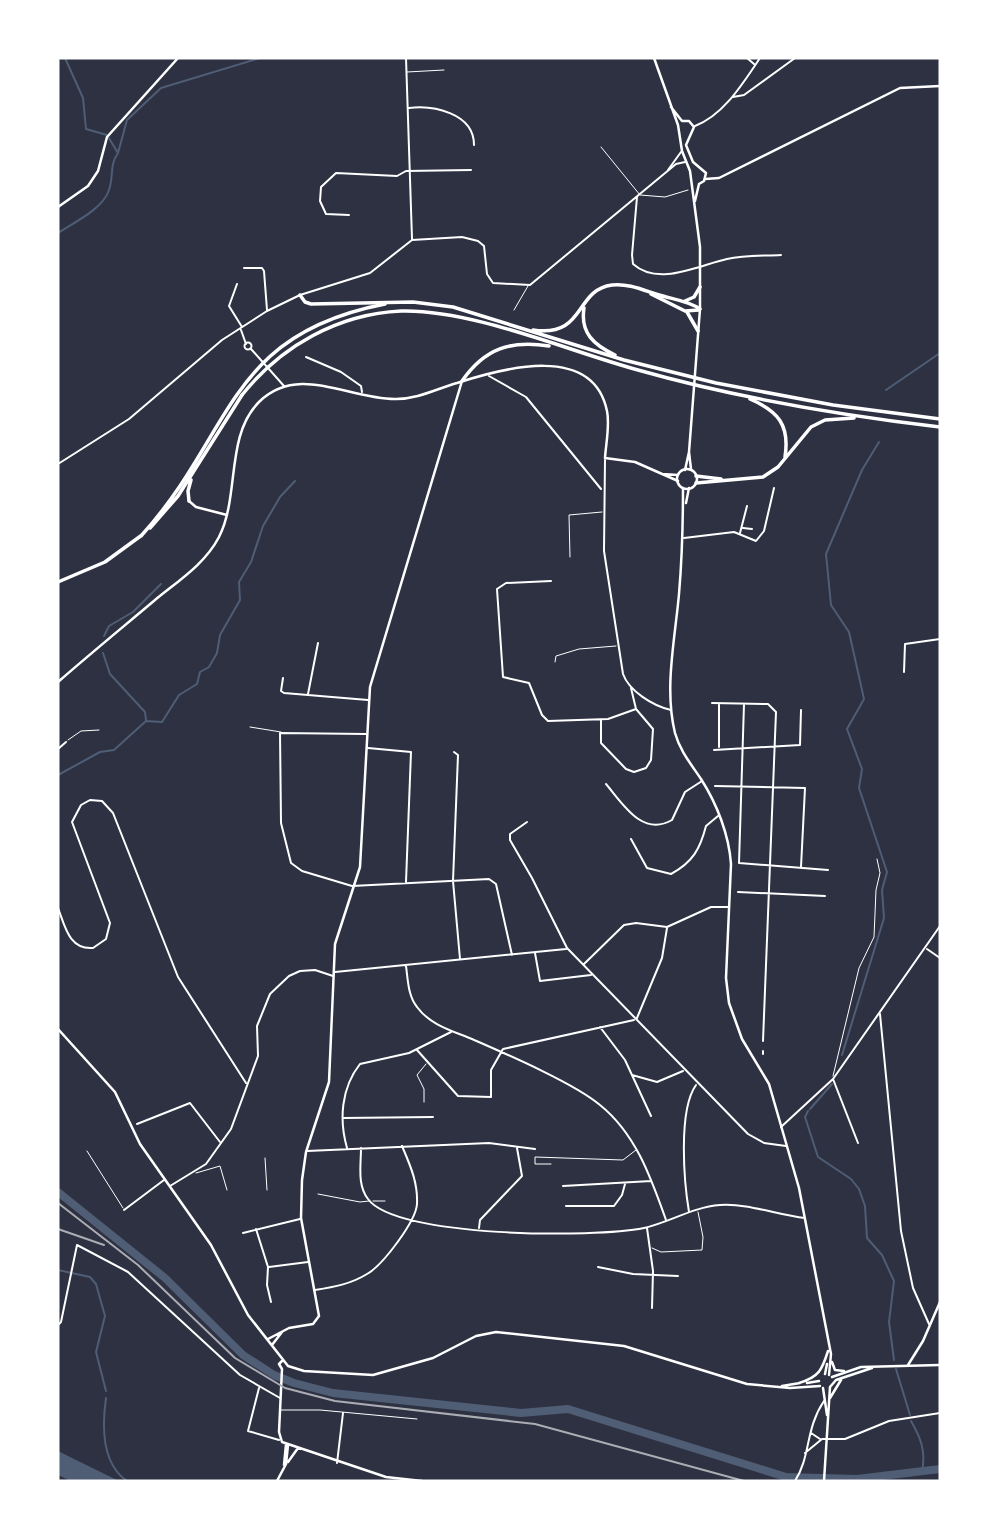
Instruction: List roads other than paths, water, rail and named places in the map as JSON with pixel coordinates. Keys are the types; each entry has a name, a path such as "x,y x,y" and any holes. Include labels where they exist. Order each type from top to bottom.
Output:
{"highway":[{"path":"521,328 547,331 562,329 576,318 596,291 608,285 623,285 643,290 700,309"},
{"path":"679,301 693,298 700,287"},
{"path":"643,290 685,311 693,318 698,331"},
{"path":"300,295 305,302 311,304 427,303 453,307 624,360 768,394 940,419"},
{"path":"585,303 583,320 587,335 602,349 624,360"},
{"path":"141,536 180,485 237,391 272,353 328,318 385,304"},
{"path":"685,311 700,309"},
{"path":"58,582 98,566 141,536 162,516 196,470 242,395 273,361 304,340 347,321 389,312 449,315 742,396 861,417 940,427"},
{"path":"462,381 471,368 490,352 513,344 562,348"},
{"path":"471,368 475,378"},
{"path":"742,396 770,408 782,421 787,436 785,457"},
{"path":"696,483 771,474 802,434 818,423 861,417"},
{"path":"189,501 188,489 196,470"},
{"path":"693,472 730,480"}],"street":[{"path":"58,206 74,198 94,178 108,136 178,58"},
{"path":"406,58 412,240"},
{"path":"654,58 678,125 682,151 690,171 701,267 689,452 684,470 678,475 659,473"},
{"path":"747,58 755,65"},
{"path":"705,179 704,171 697,167 687,150 689,137 694,127 712,117 732,97 760,58"},
{"path":"732,97 744,95 795,58"},
{"path":"695,204 699,184 705,179 719,178 900,88 940,86"},
{"path":"670,104 682,121"},
{"path":"408,108 427,106 452,113 474,138 474,145"},
{"path":"678,125 682,121 689,121 694,127"},
{"path":"681,136 689,137"},
{"path":"667,171 682,151"},
{"path":"58,464 129,419 222,340 267,311 300,295 370,273 412,240 450,237 476,240 484,246 487,274 493,283 530,285 667,171 680,161 687,162"},
{"path":"690,171 697,167"},
{"path":"349,215 331,215 323,210 320,193 329,177 342,172 397,176 409,171 471,170"},
{"path":"692,181 699,184"},
{"path":"639,196 634,265 676,274 727,259 781,255"},
{"path":"244,268 262,268 264,271 267,311"},
{"path":"237,284 229,306 242,328 246,349 251,349 284,386"},
{"path":"306,357 351,378 361,386 362,394"},
{"path":"58,682 204,559 221,534 247,418 261,400 284,386 309,383 362,394 406,399 488,375 556,365 588,378 599,390 608,414 602,512 607,580 625,679 631,687 654,704 672,710"},
{"path":"488,375 526,397 603,490"},
{"path":"268,1339 284,1330 310,1325 318,1320 320,1310 301,1218 306,1152 329,1082 333,974 338,931 356,885 361,859 369,700 376,666 462,381"},
{"path":"448,386 458,393"},
{"path":"683,488 689,488 696,483 689,452"},
{"path":"606,458 635,463 678,481 683,488 685,506"},
{"path":"684,470 693,472"},
{"path":"678,475 678,481"},
{"path":"58,1029 115,1092 131,1127 211,1245 243,1308 288,1366 304,1371 373,1375 433,1358 476,1336 492,1332 624,1346 734,1380 776,1387 821,1385 829,1375 831,1361 806,1218 769,1084 742,1039 729,1003 726,978 730,856 719,816 702,781 681,748 672,710 682,538 689,488"},
{"path":"682,538 726,532 740,534 756,541 764,531 774,488"},
{"path":"189,501 196,507 227,515"},
{"path":"740,534 747,506"},
{"path":"742,528 752,529"},
{"path":"551,581 506,583 497,589 502,676 506,680 528,683 542,715 548,721 601,719 636,709"},
{"path":"904,672 905,644 940,639"},
{"path":"308,695 318,643"},
{"path":"283,678 281,691 284,693 369,700"},
{"path":"601,719 599,735 602,744 626,769 643,771 651,760 653,729 636,709 631,687"},
{"path":"712,703 774,707 774,787 763,1041"},
{"path":"719,703 719,747"},
{"path":"744,704 740,863 828,870"},
{"path":"714,750 719,747 800,745 800,710"},
{"path":"367,734 281,732 279,798 289,860 302,871 356,885 494,881 512,956"},
{"path":"58,749 66,742"},
{"path":"366,747 411,752 405,883"},
{"path":"454,752 458,755 453,881 461,960"},
{"path":"606,784 636,818 653,825 672,820 685,792 702,781"},
{"path":"715,786 805,788 801,868"},
{"path":"58,908 74,943 89,948 106,939 110,923 72,822 81,805 90,800 102,801 114,813 178,977 246,1083"},
{"path":"631,839 648,868 671,874 697,853 703,844 708,823 719,816"},
{"path":"527,822 510,834 510,840 567,948 696,1084 752,1136 764,1143 787,1146"},
{"path":"738,892 825,896"},
{"path":"583,965 624,925 636,923 667,927 711,907 729,907"},
{"path":"781,1127 833,1079 940,926"},
{"path":"636,1020 660,963 667,927"},
{"path":"170,1187 206,1164 234,1124 246,1083 258,1056 257,1026 265,1004 289,976 309,969 333,974 567,948"},
{"path":"926,949 940,958"},
{"path":"534,953 540,981 592,974"},
{"path":"406,966 416,1006 451,1032 501,1053 598,1103 637,1150 666,1220"},
{"path":"880,1014 901,1231 913,1288 930,1325"},
{"path":"417,1050 458,1096 491,1097 491,1070 503,1049 636,1020"},
{"path":"873,1024 883,1026"},
{"path":"600,1027 632,1075 652,1116"},
{"path":"347,1149 341,1119 349,1085 359,1064 417,1050 451,1032"},
{"path":"632,1075 657,1082 684,1070"},
{"path":"833,1079 858,1143"},
{"path":"689,1212 682,1153 689,1095 696,1084"},
{"path":"138,1124 190,1103 220,1143"},
{"path":"341,1119 433,1117"},
{"path":"306,1152 361,1147 501,1143 535,1149"},
{"path":"314,1290 346,1284 371,1272 412,1222 417,1205 414,1171 402,1146"},
{"path":"480,1229 480,1220 522,1177 516,1146"},
{"path":"361,1147 361,1184 368,1201 386,1214 412,1222 552,1234 647,1227 697,1209 725,1204 806,1218"},
{"path":"124,1209 165,1180"},
{"path":"563,1186 652,1181"},
{"path":"566,1206 614,1206 622,1195 625,1183"},
{"path":"243,1233 301,1218"},
{"path":"647,1227 653,1275 652,1308"},
{"path":"257,1229 268,1267 267,1285 271,1302"},
{"path":"58,1325 76,1245 128,1272 240,1375 281,1399"},
{"path":"268,1267 308,1262"},
{"path":"598,1267 678,1276"},
{"path":"908,1364 940,1302"},
{"path":"272,1345 284,1330"},
{"path":"776,1387 814,1378 822,1371 829,1344"},
{"path":"828,1351 829,1375 833,1383"},
{"path":"280,1440 282,1369 279,1364 282,1361"},
{"path":"831,1361 835,1370 908,1364 940,1365"},
{"path":"282,1369 288,1366"},
{"path":"830,1401 830,1387 833,1383 843,1377 879,1366"},
{"path":"829,1375 851,1369"},
{"path":"824,1481 827,1416 833,1387 843,1377"},
{"path":"799,1383 830,1387"},
{"path":"821,1385 827,1416"},
{"path":"259,1388 248,1431 280,1440 337,1463 390,1478 422,1481"},
{"path":"795,1481 806,1453 813,1417 825,1400"},
{"path":"810,1432 822,1439 845,1439 889,1421 940,1412"},
{"path":"337,1463 343,1413"},
{"path":"806,1453 822,1439"},
{"path":"286,1464 287,1444"},
{"path":"284,1469 287,1444"},
{"path":"277,1481 298,1448"}],"lane":[{"path":"406,72 444,71"},
{"path":"601,147 639,196 666,197 688,190"},
{"path":"514,310 530,285"},
{"path":"570,557 567,517 602,512"},
{"path":"555,662 556,656 579,649 618,646"},
{"path":"250,727 281,732"},
{"path":"66,742 81,731 99,730"},
{"path":"833,1079 832,1068 859,968 874,937 876,890 880,873 877,859"},
{"path":"424,1101 424,1089 417,1075 428,1063"},
{"path":"131,1127 138,1124"},
{"path":"551,1164 535,1164 535,1157 623,1160 637,1150"},
{"path":"87,1151 97,1171 124,1209"},
{"path":"265,1158 267,1190"},
{"path":"194,1172 220,1166 227,1189"},
{"path":"318,1194 360,1202 385,1202"},
{"path":"650,1248 661,1252 702,1250 703,1237 697,1209"},
{"path":"73,1242 76,1245"},
{"path":"281,1410 417,1419"},
{"path":"717,1481 722,1481"}],"water":[{"path":"58,1451 119,1481 71,1481 58,1475"}],"waterway":[{"path":"58,233 87,215 106,197 118,153 107,135 86,129 83,98 65,58"},
{"path":"118,153 127,120 161,88 260,58"},
{"path":"886,390 940,353"},
{"path":"842,1055 884,918 882,890 887,872 859,788 862,769 847,729 864,699 849,632 831,605 826,554 862,470 879,442"},
{"path":"58,775 100,752 114,750 146,721 162,722 179,695 197,684 200,672 209,667 217,653 220,635 240,600 239,582 251,562 263,526 280,497 295,481"},
{"path":"104,636 109,626 133,612 161,584"},
{"path":"103,653 110,674 145,712 146,720"},
{"path":"810,1109 832,1084"},
{"path":"808,1111 805,1117 818,1157 851,1179 859,1189 865,1206 867,1238 882,1255 894,1281 889,1322 894,1360"},
{"path":"58,1192 165,1278 243,1355 274,1375 294,1383 333,1393 521,1413 568,1409 786,1477 857,1479 940,1469"},
{"path":"58,1270 90,1277 96,1284 105,1316 96,1352 106,1391"},
{"path":"896,1369 910,1415"},
{"path":"106,1398 105,1443 112,1464 127,1481"},
{"path":"911,1421 922,1445 922,1471"}],"railway":[{"path":"58,1203 138,1265 235,1358 285,1388 335,1401 535,1424 744,1481"},
{"path":"58,1229 104,1245"}]}
